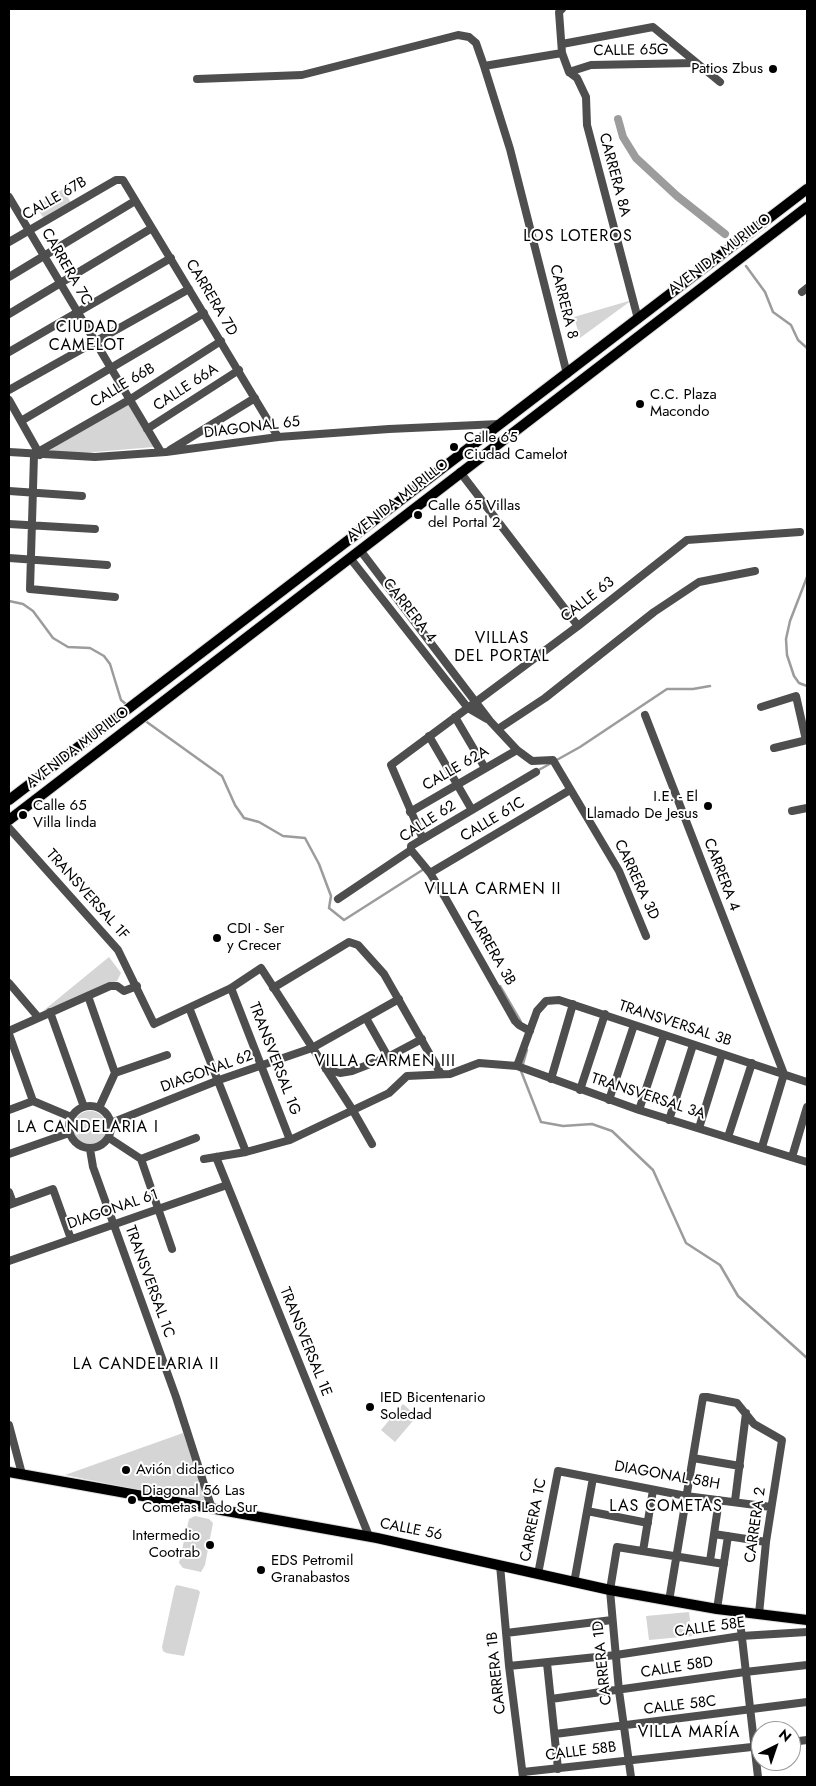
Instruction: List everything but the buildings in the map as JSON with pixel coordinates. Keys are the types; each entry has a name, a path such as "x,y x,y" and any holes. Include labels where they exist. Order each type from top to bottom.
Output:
{"main road":[{"name":"AVENIDA MURILLO","path":"9,800 807,189"},
{"name":"AVENIDA MURILLO","path":"9,820 807,207"},
{"name":"CALLE 56","path":"9,1472 368,1536 574,1583 669,1601 807,1620"}],"street":[{"path":"484,66 562,53 561,9"},
{"path":"562,44 653,27 720,82"},
{"name":"CARRERA 8","path":"196,79 302,75 458,35 469,37 476,43 510,150 567,374"},
{"name":"CARRERA 8A","path":"562,53 569,72 577,78 586,97 587,125 638,319"},
{"name":"CALLE 65G","path":"569,72 591,65 695,63"},
{"name":"CARRERA 7D","path":"116,180 124,181 278,437"},
{"name":"CALLE 67B","path":"9,242 116,180"},
{"name":"CARRERA 7C","path":"9,197 93,341 147,429 164,452"},
{"path":"9,277 135,201"},
{"path":"9,314 152,228"},
{"path":"9,352 171,258"},
{"path":"9,390 190,288"},
{"path":"21,421 109,367 204,313"},
{"name":"CALLE 66B","path":"37,454 129,400 221,341"},
{"name":"CALLE 66A","path":"147,429 239,370"},
{"path":"164,452 256,398"},
{"path":"9,400 37,454 33,492 30,589 115,597"},
{"name":"DIAGONAL 65","path":"9,452 77,458 164,452 278,437 499,424"},
{"path":"460,472 578,626"},
{"path":"9,491 82,496"},
{"path":"9,524 95,529"},
{"name":"CALLE 63","path":"410,812 391,765 578,626 687,540 800,532"},
{"name":"CARRERA 4","path":"360,550 490,720 516,750 532,761 554,762"},
{"path":"9,558 107,565"},
{"name":"CARRERA 4","path":"350,558 468,708 490,720"},
{"path":"498,729 545,698 654,612 699,582 755,571"},
{"path":"380,596 390,589"},
{"path":"761,707 796,696 807,740 774,748"},
{"name":"CARRERA 4","path":"644,715 784,1074"},
{"path":"456,717 485,768"},
{"path":"429,736 472,810"},
{"name":"CALLE 62A","path":"410,812 516,750"},
{"name":"CARRERA 3D","path":"554,762 619,871 646,936"},
{"name":"CALLE 62","path":"338,899 410,850 411,846 536,772"},
{"name":"CALLE 61C","path":"430,873 570,790"},
{"path":"792,811 807,808"},
{"path":"410,812 423,839"},
{"name":"TRANSVERSAL 1F","path":"9,828 118,950 137,986"},
{"name":"CARRERA 3B","path":"410,850 430,873 516,1021 530,1031"},
{"path":"204,1159 246,1152 290,1140 388,1093 406,1076 441,1074 399,999 378,967 358,945 349,942 274,988"},
{"path":"33,1101 9,1032 38,1017 114,985 124,991 137,986 154,1024 190,1010 232,988 261,968 352,1109 372,1144"},
{"path":"9,983 38,1017"},
{"name":"TRANSVERSAL 1G","path":"232,988 290,1140"},
{"path":"88,996 115,1074 99,1108"},
{"name":"DIAGONAL 62","path":"111,1123 219,1080 312,1048 399,999"},
{"name":"TRANSVERSAL 3B","path":"530,1031 538,1011 546,1001 559,1000 807,1082"},
{"path":"551,1078 573,1004"},
{"path":"190,1010 246,1152"},
{"path":"50,1012 84,1107"},
{"path":"580,1090 605,1014"},
{"path":"366,1018 388,1057"},
{"path":"609,1100 634,1026"},
{"path":"517,1066 530,1031"},
{"path":"639,1110 664,1035"},
{"path":"326,1069 340,1073 352,1071 388,1057 422,1039"},
{"path":"669,1120 694,1045"},
{"path":"699,1128 722,1054"},
{"path":"115,1074 167,1055"},
{"name":"TRANSVERSAL 3A","path":"441,1074 458,1072 479,1062 517,1066 580,1090 669,1120 807,1162"},
{"path":"728,1137 752,1063"},
{"path":"762,1147 784,1074"},
{"path":"9,1110 33,1101 71,1117"},
{"path":"84,1107 99,1108 109,1117 111,1123 109,1138 103,1144 90,1149 76,1143 69,1134 71,1117 84,1107"},
{"path":"792,1157 807,1107"},
{"path":"9,1154 69,1134"},
{"path":"109,1138 140,1158 172,1249"},
{"path":"140,1158 196,1138"},
{"name":"TRANSVERSAL 1C","path":"90,1149 113,1225 176,1396 212,1509"},
{"name":"TRANSVERSAL 1E","path":"216,1157 368,1536"},
{"name":"DIAGONAL 61","path":"9,1261 227,1185"},
{"path":"9,1192 11,1204 53,1189 71,1239"},
{"path":"669,1601 703,1398 737,1403 746,1413 735,1501"},
{"name":"CARRERA 2","path":"746,1413 760,1428 780,1437 782,1440 766,1542 759,1614"},
{"path":"9,1425 22,1474"},
{"path":"692,1458 740,1466"},
{"name":"DIAGONAL 58H","path":"558,1471 686,1496 771,1507"},
{"name":"CARRERA 1C","path":"538,1574 558,1471"},
{"path":"574,1583 593,1478"},
{"path":"653,1490 644,1551 724,1564"},
{"path":"710,1561 719,1500"},
{"path":"587,1511 648,1523"},
{"path":"714,1534 766,1542"},
{"path":"717,1609 728,1536"},
{"name":"CARRERA 1D","path":"631,1777 619,1690 610,1590 617,1547 644,1551"},
{"name":"CARRERA 1B","path":"500,1566 509,1666 523,1775"},
{"path":"739,1612 745,1672 753,1721"},
{"path":"506,1633 612,1620"},
{"name":"CALLE 58E","path":"616,1655 741,1636 807,1632"},
{"path":"509,1666 616,1655"},
{"path":"547,1663 558,1769"},
{"name":"CALLE 58D","path":"551,1699 807,1665"},
{"name":"CALLE 58C","path":"555,1734 751,1711 807,1702"},
{"name":"CALLE 58B","path":"523,1775 628,1760 751,1747"}],"shaded area":[{"path":"63,189 71,203 44,219 36,206"},
{"path":"632,300 580,338 574,317"},
{"path":"128,402 154,447 71,454 47,452"},
{"path":"109,957 121,973 117,981 43,1011"},
{"path":"90,1111 102,1116 107,1128 102,1140 90,1145 78,1140 73,1128 78,1116"},
{"path":"403,1404 417,1416 395,1442 381,1430"},
{"path":"183,1433 208,1504 65,1475"},
{"path":"195,1516 209,1519 213,1523 205,1565 201,1572 183,1568 179,1563 189,1519"},
{"path":"177,1585 200,1592 184,1656 166,1653 162,1647"},
{"path":"689,1612 692,1636 649,1640 646,1616"}],"waterway":[{"path":"618,119 623,137 636,158 677,196 725,234"},
{"path":"746,266 765,292 773,312 791,325 798,340 807,348"},
{"path":"807,577 790,621 786,639 787,655 794,676 799,683 807,686"},
{"path":"9,601 23,604 33,611 53,638 68,647 90,648 104,656 110,664 121,700 127,705"},
{"path":"537,771 580,747 667,689 693,689 710,686"},
{"path":"144,720 222,776 235,805 244,818 259,822 283,836 305,838 319,864 331,896 329,908 344,920 424,869"},
{"path":"500,986 521,1022"},
{"path":"527,1050 521,1071 541,1122 563,1126 592,1124 612,1131 653,1170 686,1243 720,1265 738,1296 807,1358"}],"place":[{"name":"Patios Zbus","path":"773,69"},
{"name":"C.C. Plaza Macondo","path":"640,404"},
{"name":"Calle 65 Ciudad Camelot","path":"454,447"},
{"name":"Calle 65 Villas del Portal 2","path":"418,515"},
{"name":"I.E. - El Llamado De Jesus","path":"708,806"},
{"name":"Calle 65 Villa linda","path":"23,815"},
{"name":"CDI - Ser y Crecer","path":"217,938"},
{"name":"IED Bicentenario Soledad","path":"370,1407"},
{"name":"Avión didactico","path":"126,1470"},
{"name":"Diagonal 56 Las Cometas Lado Sur","path":"132,1500"},
{"name":"Intermedio Cootrab","path":"210,1545"},
{"name":"EDS Petromil Granabastos","path":"261,1570"}],"district":[{"name":"LOS LOTEROS","path":"578,237"},
{"name":"CIUDAD CAMELOT","path":"87,337"},
{"name":"VILLAS DEL PORTAL","path":"502,648"},
{"name":"VILLA CARMEN II","path":"493,890"},
{"name":"VILLA CARMEN III","path":"385,1062"},
{"name":"LA CANDELARIA I","path":"88,1128"},
{"name":"LA CANDELARIA II","path":"146,1365"},
{"name":"LAS COMETAS","path":"666,1507"},
{"name":"VILLA MARÍA","path":"689,1733"}]}
